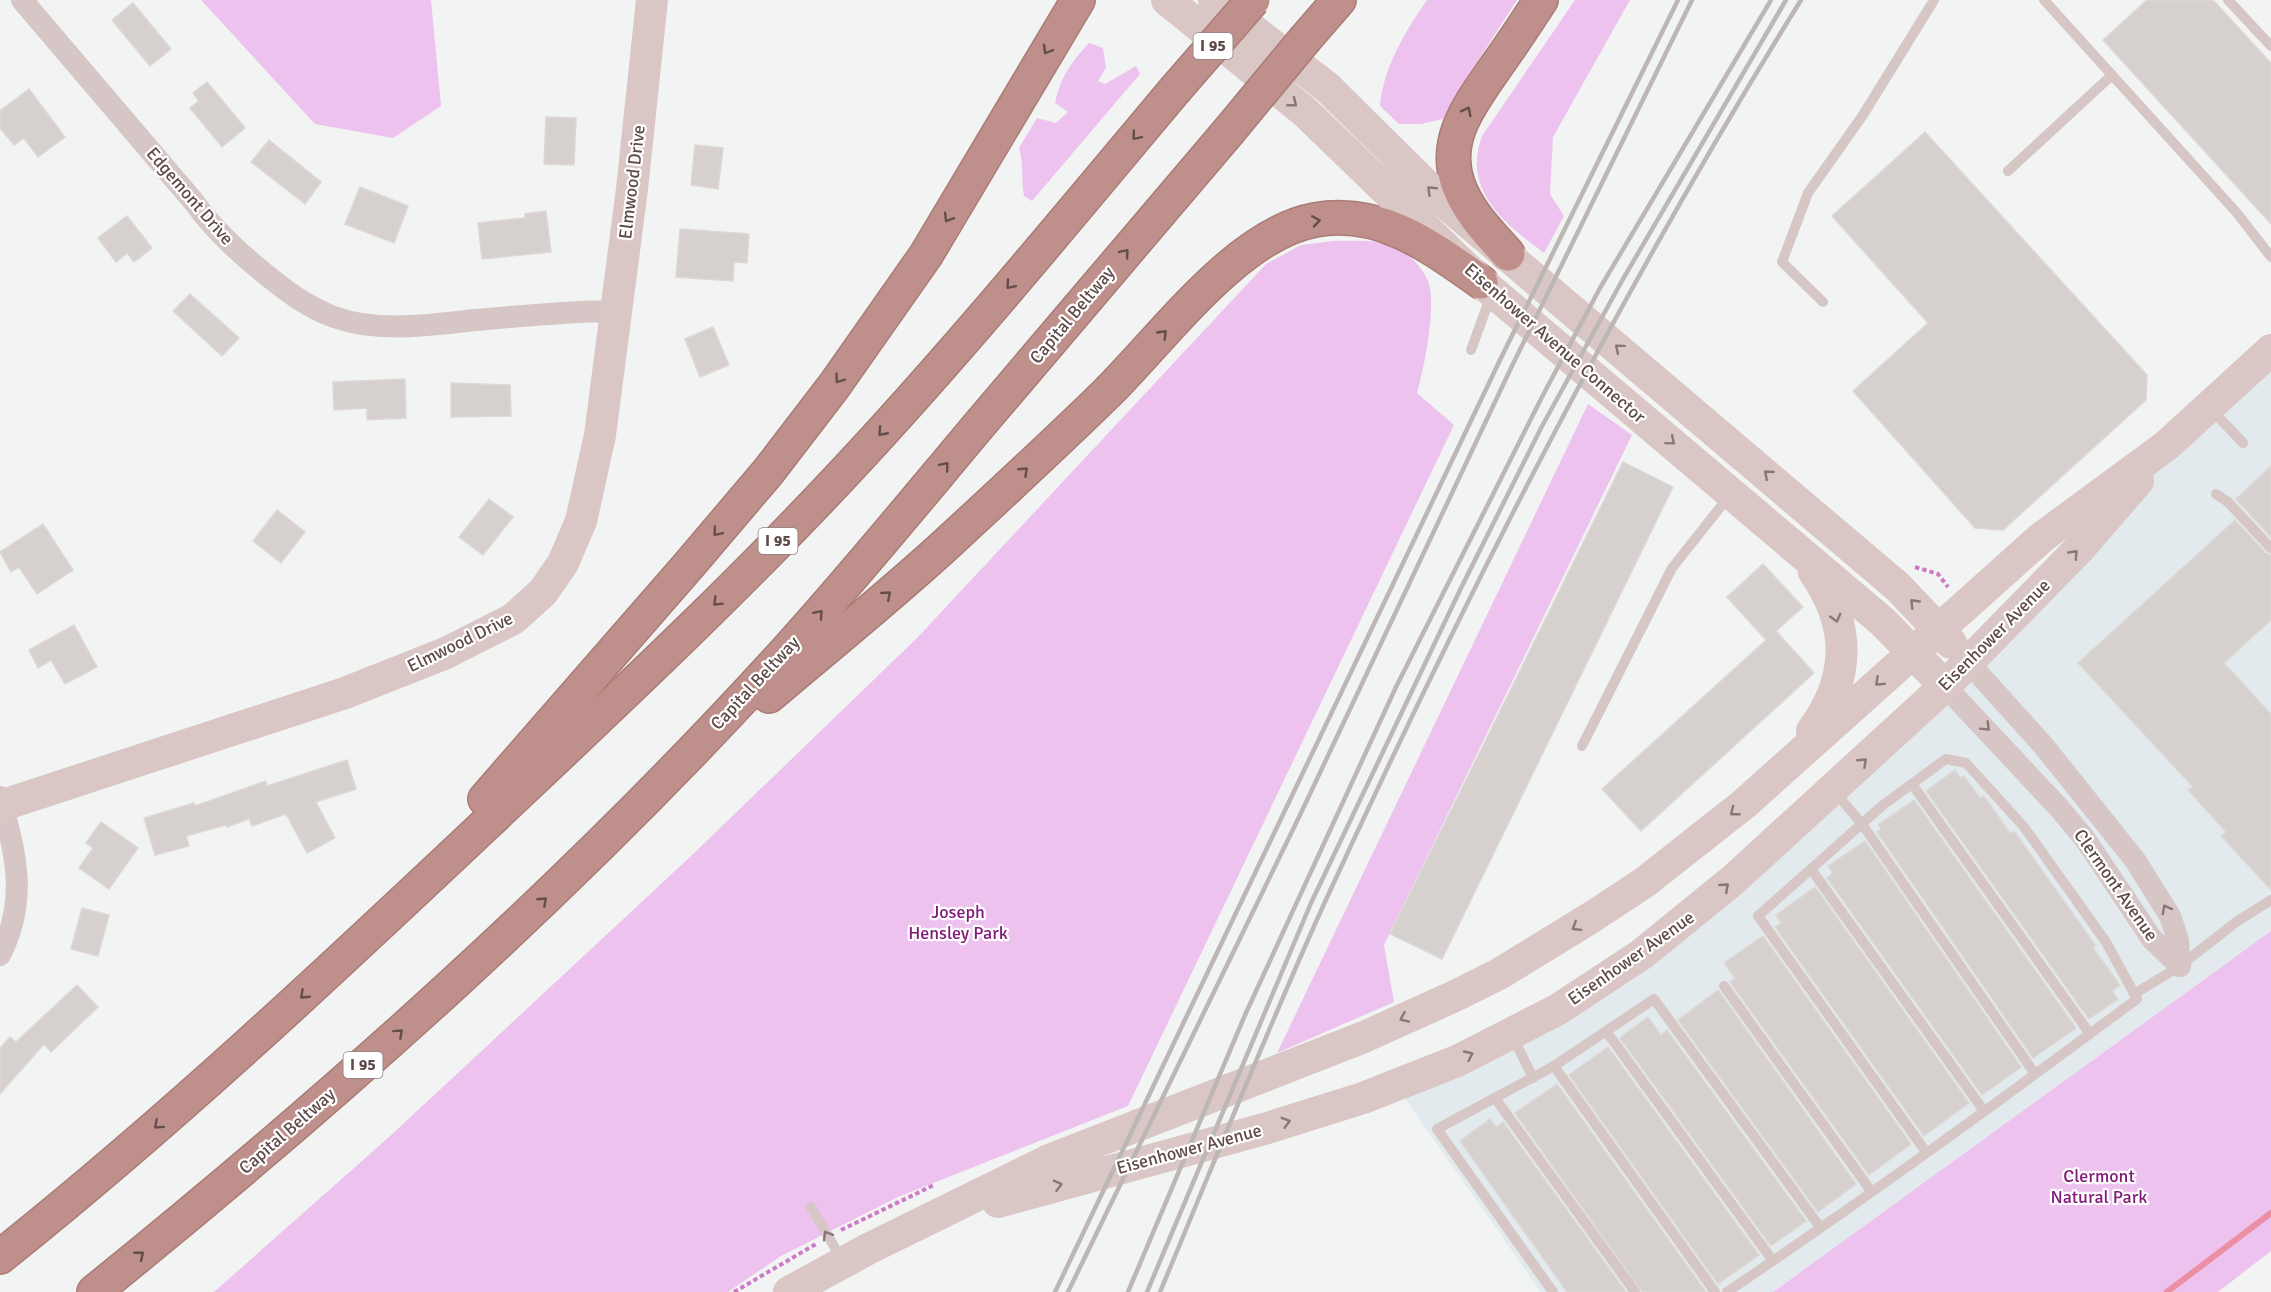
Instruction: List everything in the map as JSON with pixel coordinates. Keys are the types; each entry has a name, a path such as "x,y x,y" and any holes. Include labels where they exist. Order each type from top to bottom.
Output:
{"highway":[{"path":"347,955 682,573 768,472 834,386 926,255 1078,0"},
{"name":"I 95","path":"0,1257 131,1149 347,955 673,647 859,457 991,308 1253,0"},
{"name":"Capital Beltway","path":"94,1292 272,1146 516,925 620,825 796,640 1339,0"},
{"path":"1508,254 1476,219 1464,199 1457,182 1454,142 1466,110 1541,0"},
{"path":"620,825 951,540 1107,392 1195,300 1263,240 1284,229 1316,219 1373,220 1412,235 1487,287"}],"main road":[{"name":"Elmwood Drive","path":"1,803 345,693 446,653 513,619 543,592 558,572 581,521 600,435 652,0"},
{"name":"Eisenhower Avenue Connector","path":"1167,0 1305,112 1487,287 1884,622 1944,686"},
{"name":"Eisenhower Avenue Connector","path":"1214,0 1328,88 1436,195 1898,587 1968,662"},
{"name":"Eisenhower Avenue","path":"940,1215 988,1204 1316,1114 1412,1080 1512,1035 1606,979 1680,925 1832,790 1944,686 2079,548 2167,446 2271,350"},
{"name":"Eisenhower Avenue","path":"789,1292 843,1262 1047,1161 1364,1036 1499,974 1645,882 1744,804 2040,538 2167,446"},
{"path":"1787,766 1830,701 1840,675 1842,648 1837,617 1828,592 1799,549"}],"street":[{"name":"Edgemont Drive","path":"22,0 187,193 202,215 244,257 293,297 312,308 357,323 382,326 431,324 574,311 616,311"},
{"name":"Clermont Avenue","path":"1968,662 2043,745 2135,860 2170,916 2178,940 2180,966"},
{"name":"Clermont Avenue","path":"1944,686 2060,809 2085,839 2152,939 2180,966"},
{"path":"0,956 16,912 18,883 15,854 1,803"}],"lane":[{"path":"1823,302 1782,262 1808,193 1863,115 1934,0"},
{"path":"2044,0 2238,213 2271,257"},
{"path":"2228,0 2271,46"},
{"path":"2008,171 2112,75"},
{"path":"1471,350 1487,287"},
{"path":"2209,407 2243,443"},
{"path":"1582,746 1672,568 1732,493"},
{"path":"2216,494 2228,502 2271,548"},
{"path":"1727,1292 1773,1261 1984,1111 2137,999 2106,942 2024,827 1966,763 1946,759 1862,824 1758,916 1926,1152"},
{"path":"1912,784 2090,1034"},
{"path":"1832,790 1862,824 2035,1074"},
{"path":"1811,869 1984,1111"},
{"path":"2134,994 2180,966 2236,922 2271,900"},
{"path":"1724,986 1871,1191"},
{"path":"1553,1292 1437,1129 1554,1066 1654,999 1820,1227"},
{"path":"1606,1031 1773,1261"},
{"path":"1512,1035 1533,1078"},
{"path":"1554,1066 1715,1292"},
{"path":"1495,1098 1635,1292"},
{"path":"811,1207 843,1262"}],"shaded area":[{"path":"2271,352 2271,931 1773,1292 1541,1292 1396,1086 1680,925"}],"green space":[{"path":"201,0 431,0 441,106 393,138 315,124"},
{"path":"1427,0 1517,0 1455,96 1443,119 1421,124 1399,124 1380,106 1382,92 1397,50"},
{"path":"1575,0 1630,0 1553,137 1550,194 1564,216 1544,253 1515,230 1490,204 1482,189 1477,155 1482,136"},
{"path":"1089,43 1103,48 1106,67 1098,81 1105,84 1136,66 1140,74 1032,201 1024,196 1019,148 1037,118 1056,123 1068,112 1055,103 1057,94 1067,71"},
{"name":"Joseph Hensley Park","path":"1333,241 1389,244 1401,249 1411,257 1424,273 1429,284 1431,308 1426,355 1417,393 1454,425 1128,1106 898,1197 781,1256 728,1292 214,1292 389,1137 690,857 917,638 1266,264 1301,245"},
{"path":"1588,404 1632,435 1384,945 1394,1002 1277,1053"},
{"name":"Clermont Natural Park","path":"2271,931 2271,1251 2218,1292 1773,1292"}],"building":[{"path":"2147,0 2213,0 2271,63 2271,224 2103,40"},
{"path":"133,3 171,49 150,66 112,20"},
{"path":"207,82 245,128 222,147 190,108 199,101 193,93"},
{"path":"29,89 65,137 38,157 24,138 14,145 0,128 0,111"},
{"path":"546,117 576,118 574,165 544,164"},
{"path":"1925,132 2147,375 2146,400 2003,530 1975,528 1853,391 1928,323 1832,216"},
{"path":"269,140 321,182 305,204 251,162"},
{"path":"695,145 723,148 718,189 691,185"},
{"path":"360,187 408,206 394,243 345,224"},
{"path":"546,211 551,252 482,259 478,223 525,218 525,214"},
{"path":"127,216 152,248 134,262 127,253 116,262 98,238"},
{"path":"680,229 749,234 747,263 734,262 733,281 676,277"},
{"path":"190,294 239,338 222,356 173,311"},
{"path":"713,327 729,365 700,377 685,339"},
{"path":"405,379 406,418 367,420 367,408 334,410 333,382"},
{"path":"451,383 510,385 511,416 451,417"},
{"path":"1623,462 1673,487 1442,959 1390,934"},
{"path":"2271,466 2271,537 2236,499"},
{"path":"489,499 513,517 483,555 459,537"},
{"path":"277,510 305,532 281,563 253,541"},
{"path":"2235,520 2266,553 2271,555 2271,620 2224,663 2271,714 2271,890 2221,836 2226,832 2188,790 2193,787 2078,663"},
{"path":"43,524 73,570 37,594 19,567 11,572 0,552"},
{"path":"1763,564 1803,607 1776,631 1814,673 1641,831 1602,789 1766,640 1727,597"},
{"path":"74,625 97,667 65,684 51,660 38,668 29,650"},
{"path":"347,760 356,789 316,802 335,838 307,853 286,814 252,826 249,819 227,827 226,825 186,836 189,846 155,855 144,818 194,803 195,806 266,781 267,786"},
{"path":"1955,770 1960,778 1964,776 1980,798 1984,796 2010,833 2014,831 2096,946 2093,948 2120,985 2112,991 2118,999 2089,1019 1926,791"},
{"path":"1914,800 2076,1028 2033,1058 1877,832 1881,829 1878,825"},
{"path":"101,822 138,848 109,889 79,868 93,848 86,843"},
{"path":"1865,841 2021,1067 1982,1095 1827,878 1833,873 1828,866"},
{"path":"1815,887 1969,1103 1924,1136 1775,927 1781,923 1776,915"},
{"path":"82,908 109,915 98,956 71,949"},
{"path":"1763,936 1911,1144 1869,1175 1730,982 1735,978 1724,963"},
{"path":"77,985 98,1007 51,1052 44,1044 0,1094 0,1048 10,1037 16,1042"},
{"path":"1718,990 1856,1184 1818,1212 1678,1020"},
{"path":"1648,1017 1661,1035 1667,1030 1806,1221 1771,1246 1620,1038"},
{"path":"1608,1047 1759,1255 1718,1284 1569,1075"},
{"path":"1557,1084 1706,1292 1642,1292 1515,1113"},
{"path":"1490,1119 1496,1127 1503,1122 1626,1292 1567,1292 1460,1141"}],"waterway":[{"path":"2167,1292 2271,1213"}],"railway":[{"path":"1055,1292 1500,360 1678,0"},
{"path":"1068,1292 1300,815 1511,368 1692,0"},
{"path":"1128,1292 1245,1015 1396,687 1543,395 1600,288 1771,0"},
{"path":"1147,1292 1311,903 1461,588 1541,428 1623,279 1786,0"},
{"path":"1160,1292 1324,904 1490,558 1548,444 1670,220 1801,0"}]}
